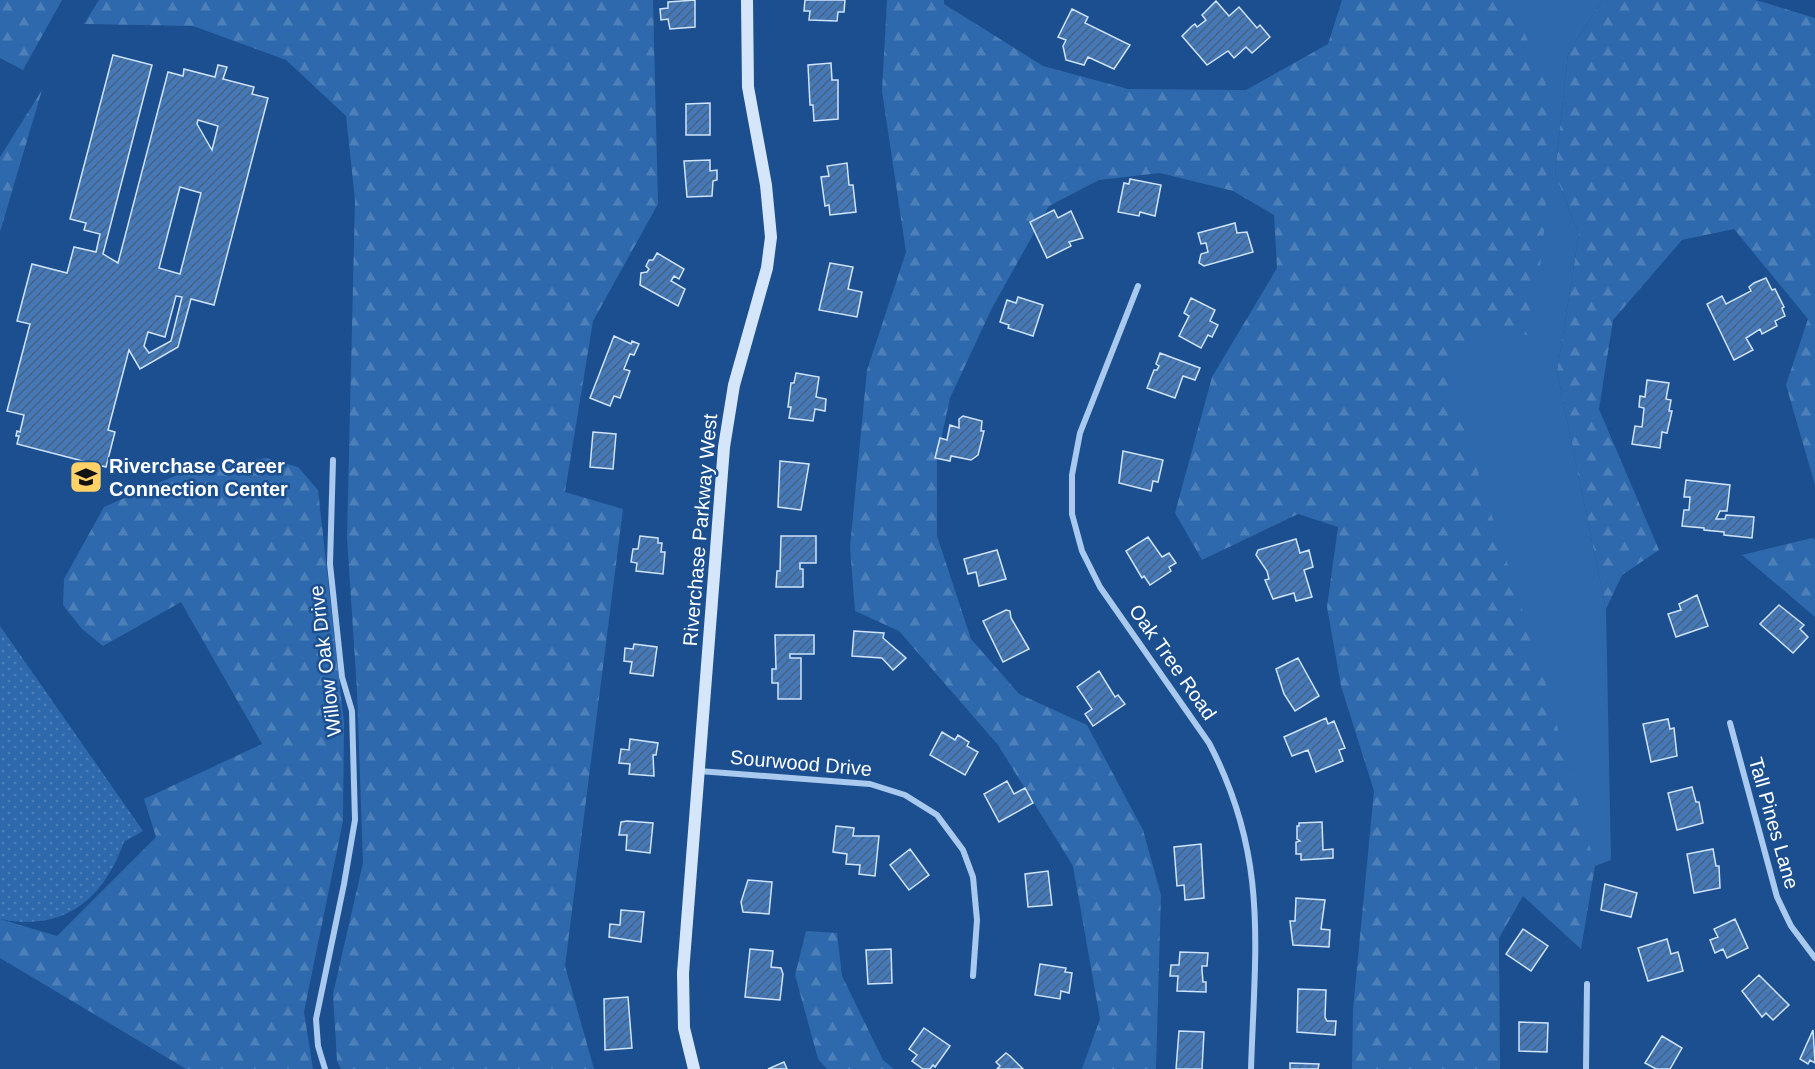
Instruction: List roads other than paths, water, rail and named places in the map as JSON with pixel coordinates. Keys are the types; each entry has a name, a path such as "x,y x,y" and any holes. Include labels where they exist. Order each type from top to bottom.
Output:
{"street":[{"name":"Riverchase Parkway West","path":"694,1069 684,1028 682,992 724,447 736,377 767,268 771,237 766,185 748,87 747,0"},
{"name":"Oak Tree Road","path":"1138,286 1080,433 1072,475 1072,514 1082,551 1096,579 1209,743 1225,773 1243,822 1253,872 1256,925 1251,1069"},
{"name":"Willow Oak Drive","path":"325,1069 318,1046 316,1019 355,820 352,711 342,676 342,651 330,564 333,460"},
{"name":"Tall Pines Lane","path":"1730,723 1777,897 1791,926 1815,958"},
{"name":"Sourwood Drive","path":"698,771 870,784 905,795 937,815 963,850 973,877 977,920 973,976"},
{"path":"1586,1069 1587,984"}],"place":[{"name":"Riverchase Career Connection Center","path":"86,477"}]}
